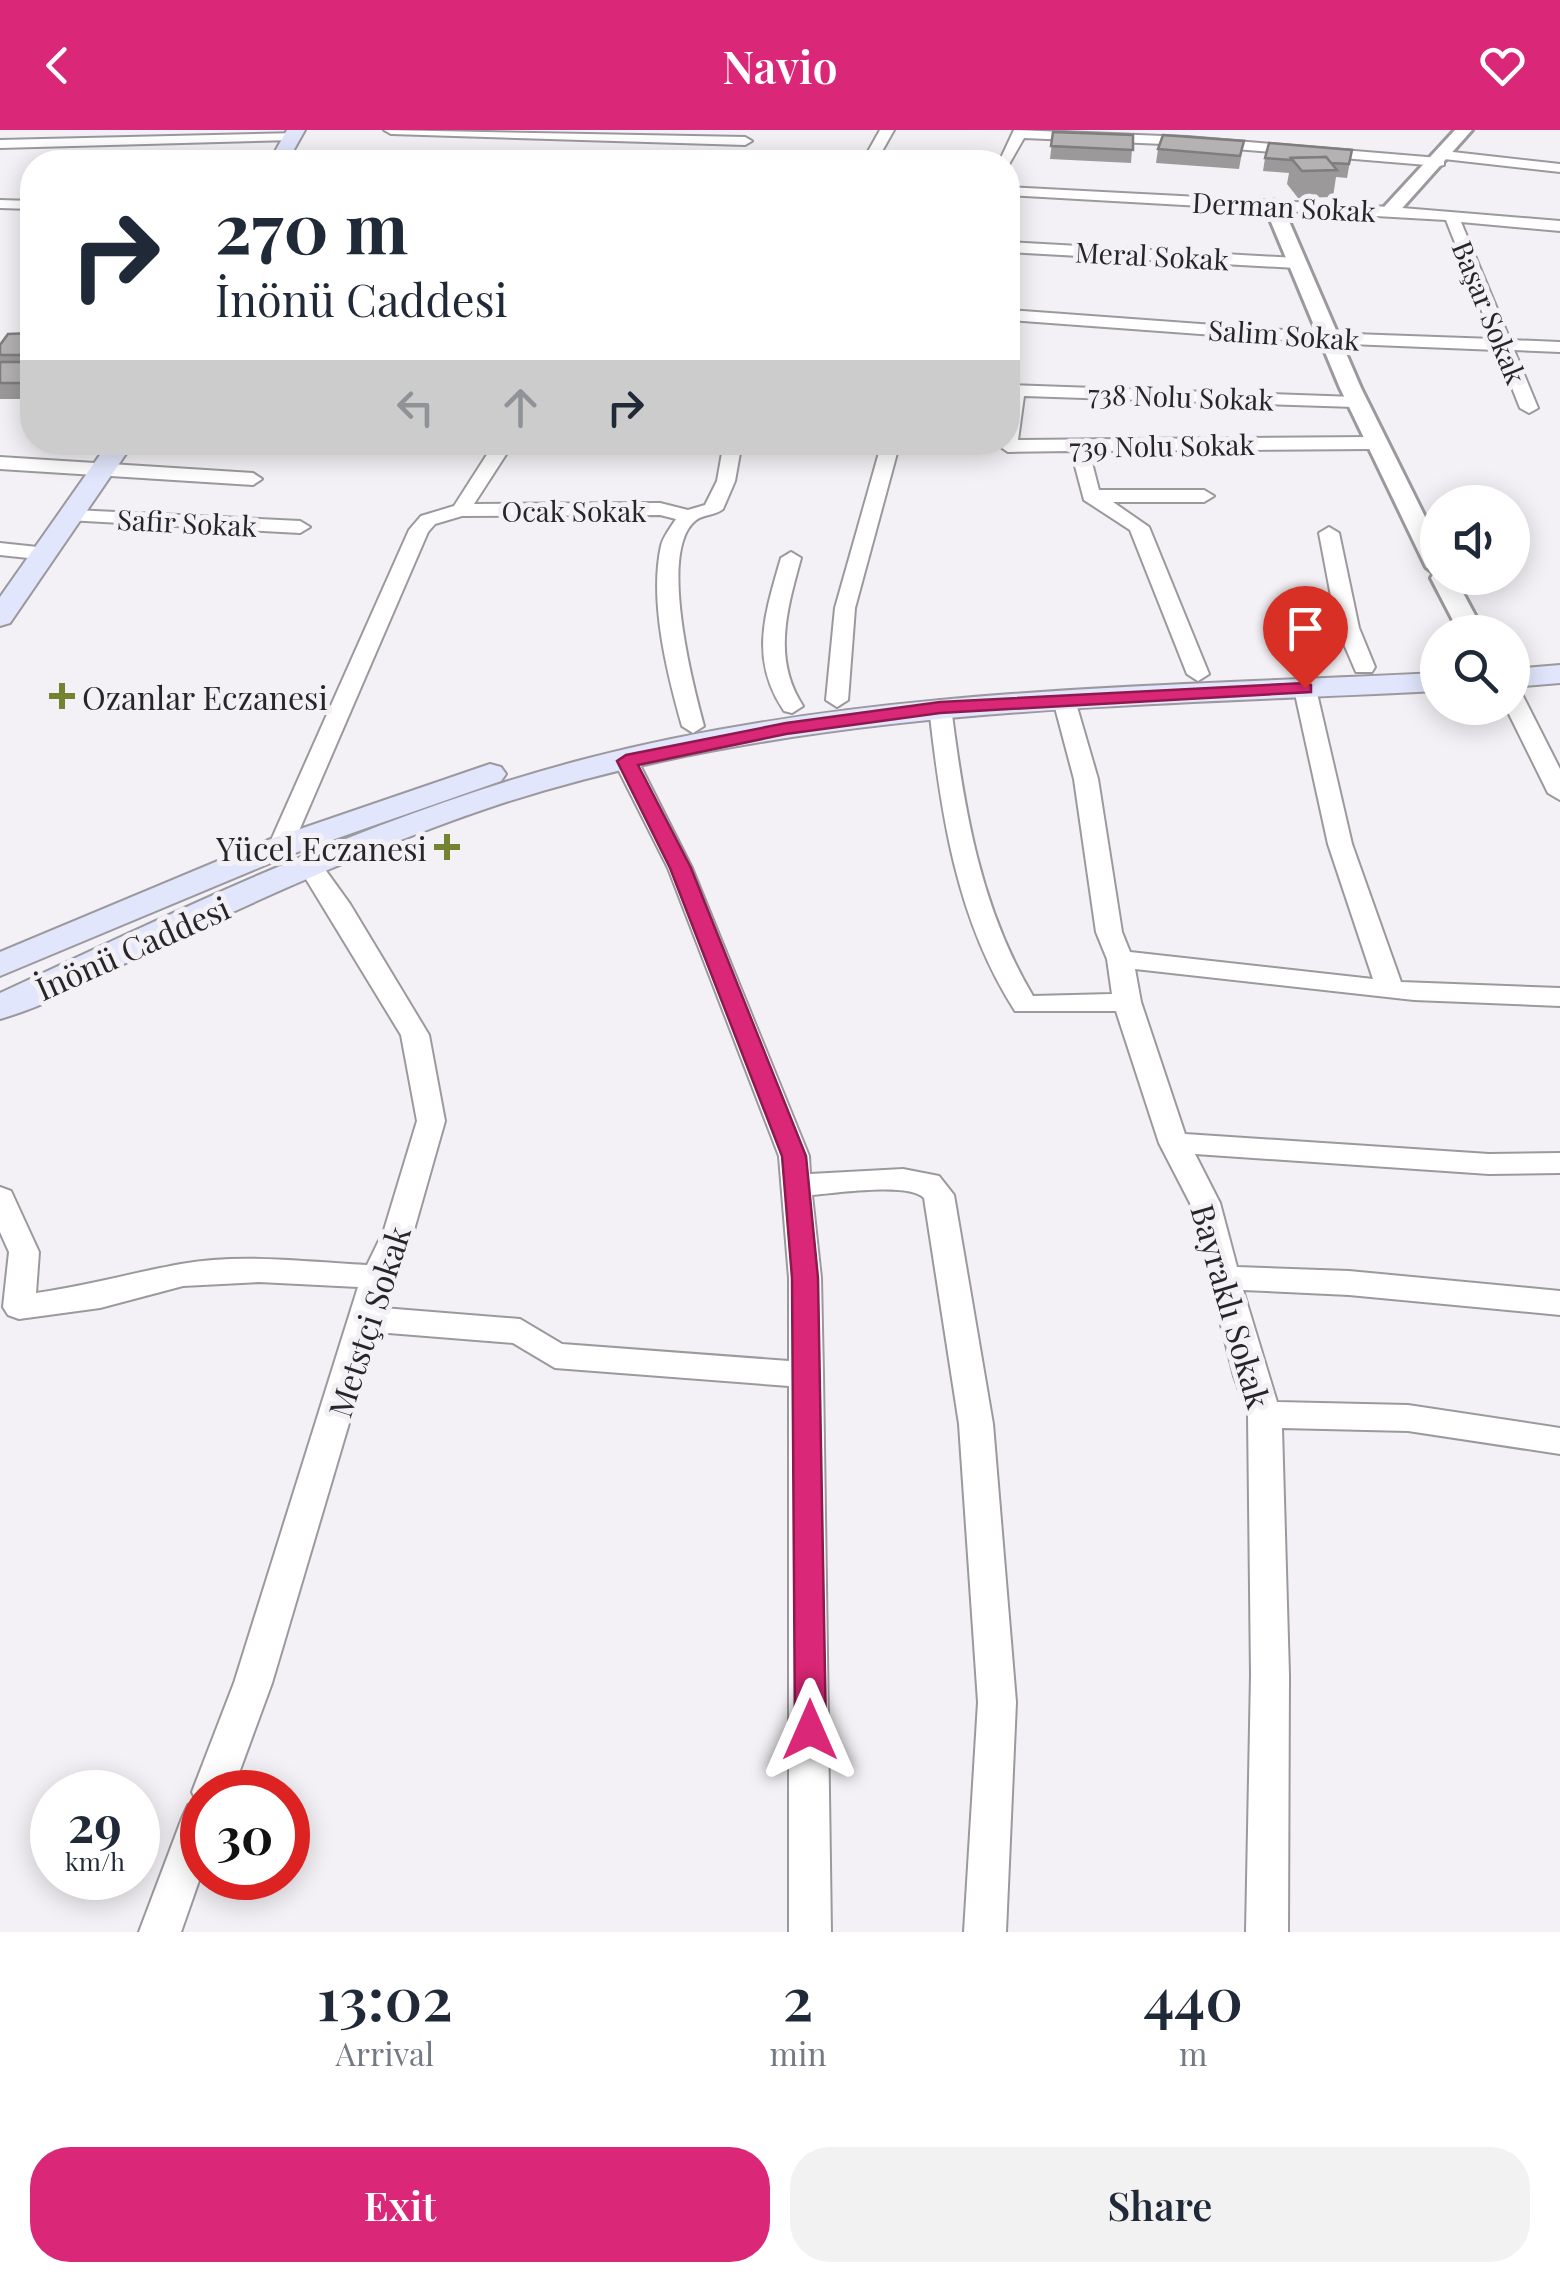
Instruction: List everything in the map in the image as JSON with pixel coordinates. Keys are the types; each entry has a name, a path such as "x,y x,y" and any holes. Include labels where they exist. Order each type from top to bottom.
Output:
{"main road":[{"path":"0,617 114,455"},
{"path":"1530,657 1560,655"},
{"name":"İnönü Caddesi","path":"0,965 280,847 464,781 693,726 792,706 982,684 1420,664"},
{"path":"1530,676 1560,674"},
{"name":"İnönü Caddesi","path":"0,1007 310,866 552,778 626,761 786,728 940,708 1420,683"}],"street":[{"path":"390,130 631,134 745,141"},
{"path":"1390,211 1464,130"},
{"path":"1020,132 1191,135 1560,168"},
{"path":"0,144 294,133"},
{"path":"104,150 111,141"},
{"name":"Derman Sokak","path":"1020,192 1390,211 1560,226"},
{"path":"1273,205 1373,443 1420,533"},
{"name":"Başar Sokak","path":"1452,217 1529,408"},
{"name":"Meral Sokak","path":"1020,248 1296,263"},
{"name":"Salim Sokak","path":"1020,317 1326,338 1560,347"},
{"name":"738 Nolu Sokak","path":"1020,390 1355,402"},
{"name":"739 Nolu Sokak","path":"1020,446 1373,443"},
{"path":"1079,446 1091,496 1139,527 1198,674"},
{"path":"280,847 419,530 428,520 460,510 497,455"},
{"path":"693,726 675,663 670,619 671,544 688,516 713,509 721,497 730,455"},
{"path":"837,700 845,608 887,455"},
{"path":"0,463 253,479"},
{"path":"1091,496 1204,496"},
{"name":"Ocak Sokak","path":"460,510 660,510 688,516"},
{"name":"Safir Sokak","path":"74,516 300,527"},
{"path":"1329,533 1348,628 1364,667"},
{"path":"0,549 47,554"},
{"path":"792,558 781,593 774,652 776,678 792,706"},
{"path":"1305,688 1340,844 1381,971 1392,989"},
{"name":"Bayraklı Sokak","path":"1064,700 1086,779 1109,932 1120,960 1126,1002 1174,1143 1205,1204 1250,1376 1265,1416 1270,1675 1267,1932"},
{"path":"940,708 959,839 981,926 1002,971 1025,1005 1126,1002"},
{"path":"1526,725 1560,793"},
{"path":"626,761 680,868 794,1156 805,1278 807,1374 810,1932"},
{"name":"Metstçi Sokak","path":"220,1770 253,1683 377,1277 399,1230 431,1121 415,1034 338,904 310,866"},
{"path":"1120,960 1392,989 1540,999 1560,996"},
{"path":"1174,1143 1489,1164 1560,1163"},
{"path":"797,1185 903,1179 928,1184 939,1195 976,1424 997,1702 985,1932"},
{"path":"0,1198 24,1252 20,1307 100,1296 183,1276 260,1271 377,1277"},
{"path":"1224,1278 1348,1283 1560,1303"},
{"path":"365,1319 520,1332 555,1356 807,1374"},
{"path":"1265,1416 1408,1418 1560,1441"},
{"path":"160,1932 180,1878"}],"building":[{"path":"1053,132 1133,135 1133,150 1051,146"},
{"path":"1163,135 1244,141 1240,156 1158,149"},
{"path":"1269,143 1352,150 1349,164 1331,163 1326,157 1265,158"},
{"path":"1326,157 1337,170 1302,171 1291,158"},
{"path":"8,334 20,334 20,355 0,355 0,345"},
{"path":"0,362 20,362 20,383 0,383"}],"place":[{"name":"Ozanlar Eczanesi","path":"62,696"},
{"name":"Yücel Eczanesi","path":"447,847"}],"route":[{"path":"810,1730 805,1278 794,1156 680,868 626,761 708,742 863,716 1064,700 1305,688"}]}
